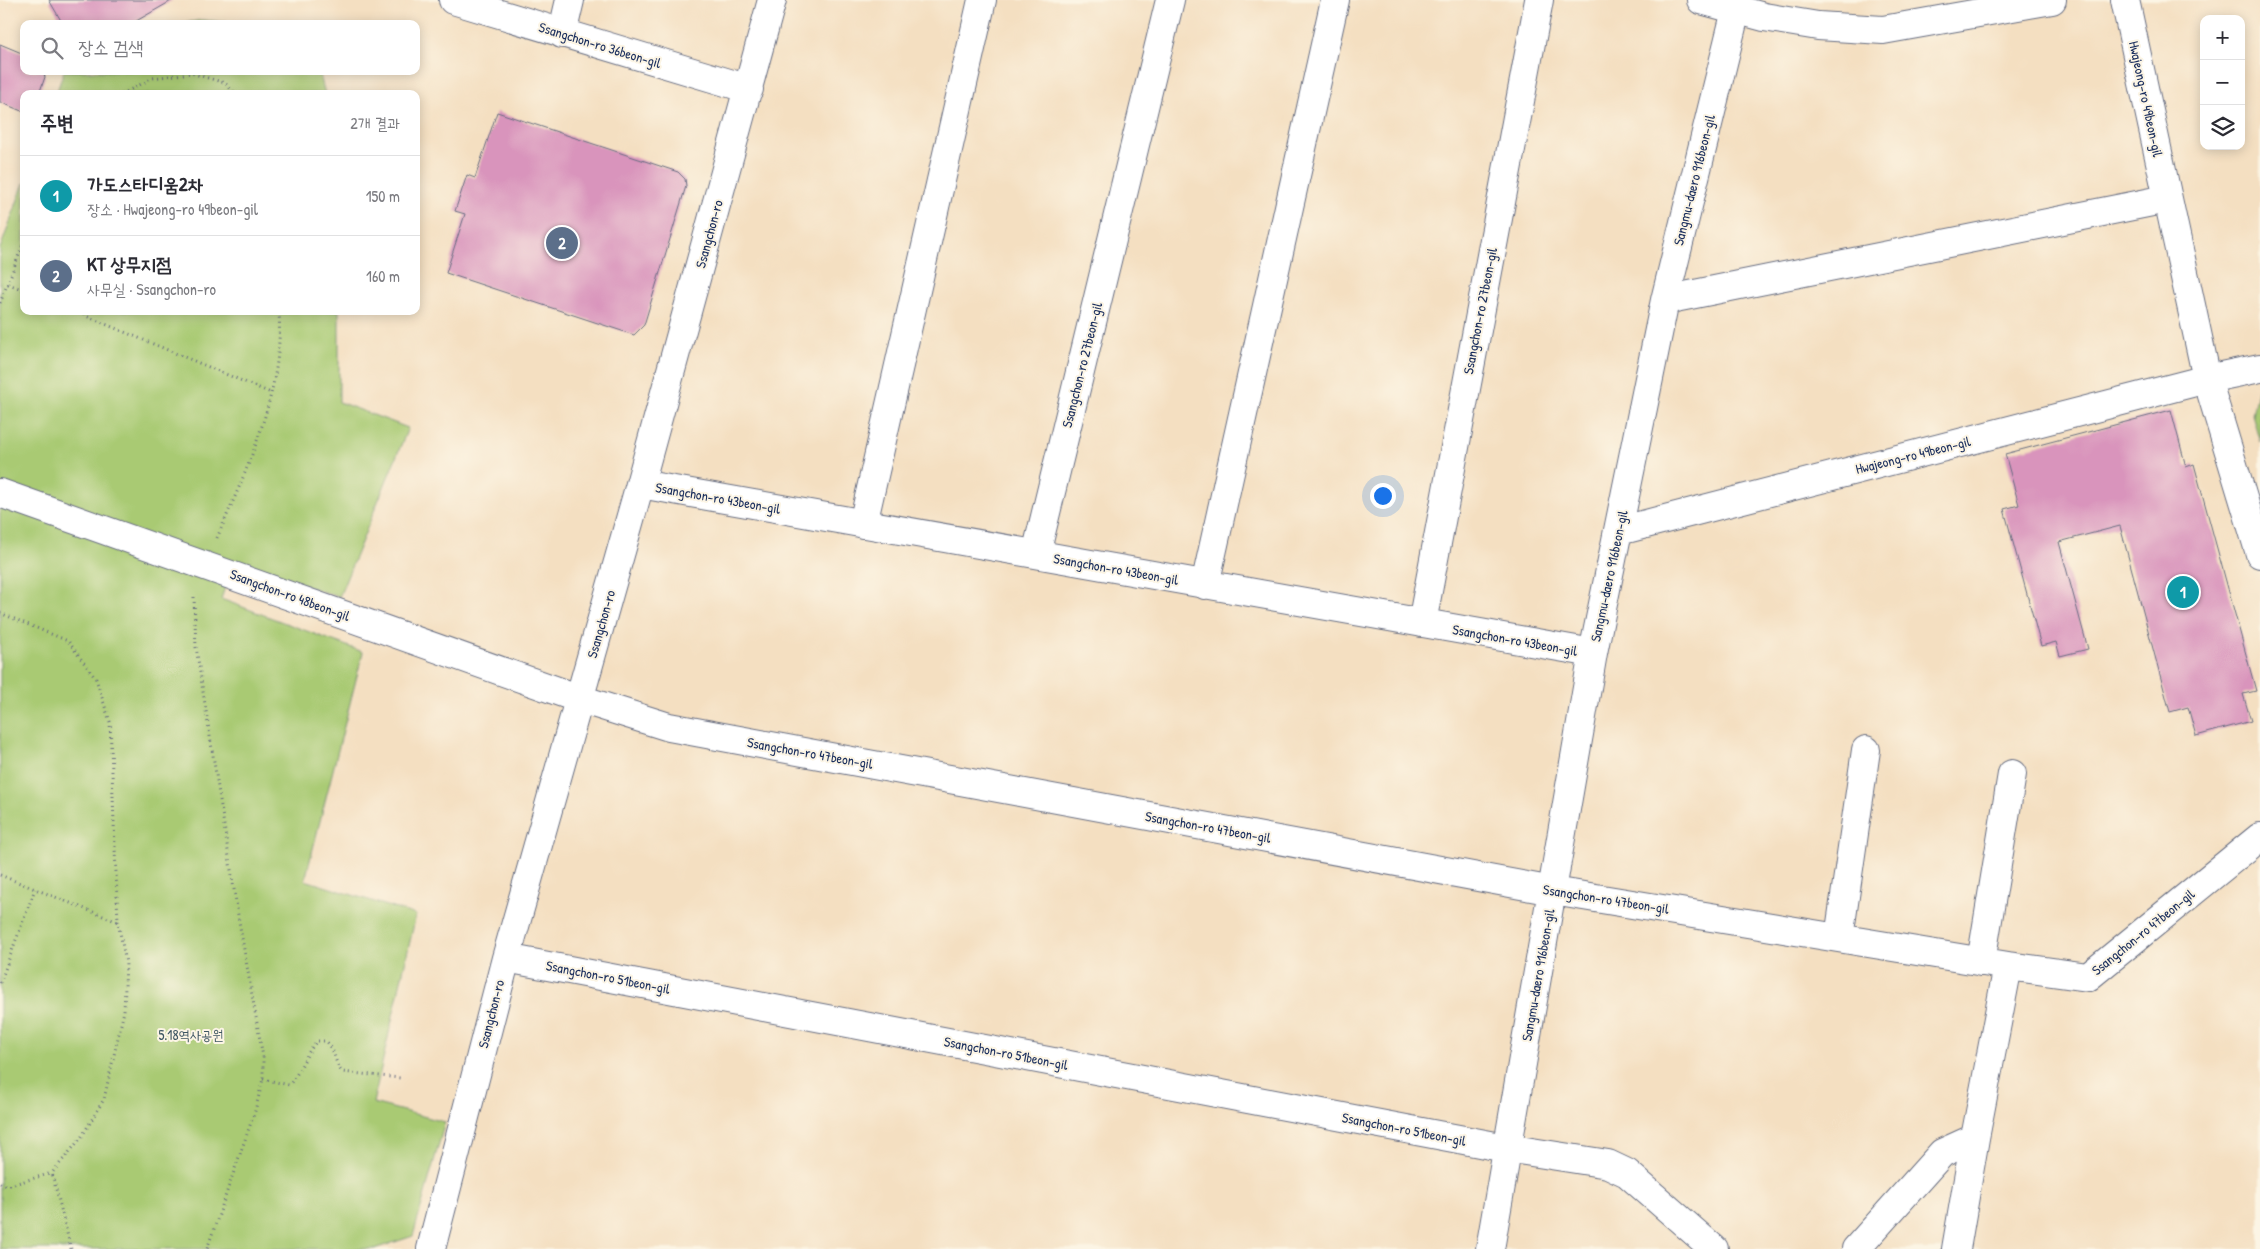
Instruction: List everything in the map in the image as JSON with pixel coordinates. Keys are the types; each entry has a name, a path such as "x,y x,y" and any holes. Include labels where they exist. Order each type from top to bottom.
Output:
{"street":[{"name":"Ssangchon-ro 36beon-gil","path":"453,0 748,89"},
{"path":"562,34 570,0"},
{"name":"Ssangchon-ro","path":"431,1249 506,958 640,484 772,0"},
{"path":"863,524 982,0"},
{"name":"Ssangchon-ro 27beon-gil","path":"1036,554 1170,0"},
{"path":"1205,585 1335,0"},
{"name":"Ssangchon-ro 27beon-gil","path":"1422,623 1539,0"},
{"path":"1701,0 1736,10 1818,26 1883,30 2052,0"},
{"name":"Hwajeong-ro 49beon-gil","path":"2125,0 2167,199 2208,379 2260,554"},
{"name":"Sangmu-daero 916beon-gil","path":"1490,1249 1593,654 1665,300 1736,10"},
{"path":"1665,300 2167,199"},
{"path":"2208,379 2260,368"},
{"name":"Hwajeong-ro 49beon-gil","path":"1619,531 2208,379"},
{"name":"Ssangchon-ro 43beon-gil","path":"640,484 1593,654"},
{"name":"Ssangchon-ro 48beon-gil","path":"0,493 580,699"},
{"name":"Ssangchon-ro 47beon-gil","path":"580,699 669,727 1553,891 1981,962 2088,977 2260,837"},
{"path":"1839,938 1866,750"},
{"path":"1981,962 2012,774"},
{"name":"Ssangchon-ro 51beon-gil","path":"506,958 1506,1148"},
{"path":"1956,1249 2008,966"},
{"path":"1856,1249 1942,1153 1975,1138"},
{"path":"1506,1148 1608,1164 1627,1173 1714,1249"}],"path":[{"path":"130,90 153,78 176,75"},
{"path":"198,75 224,83 232,90"},
{"path":"0,303 20,252"},
{"path":"8,284 20,288"},
{"path":"84,315 271,393"},
{"path":"206,1249 255,1111 263,1079 263,1057 239,921 196,647 194,598 250,462 271,393 280,332 278,315"},
{"path":"0,613 68,641 96,679 110,722 118,922 126,962 124,1011 104,1099 82,1138 52,1173 7,1186 0,1184"},
{"path":"0,875 118,922"},
{"path":"0,983 35,889"},
{"path":"263,1079 289,1085 299,1073 310,1050 317,1041 326,1041 334,1050 336,1065 342,1072 400,1078"},
{"path":"52,1173 72,1249"}],"green space":[{"path":"63,75 320,75 324,90 57,90"},
{"name":"5.18역사공원","path":"20,194 20,315 339,315 339,402 408,428 339,597 234,561 221,599 363,652 305,880 416,915 373,1103 445,1122 413,1236 374,1249 0,1249 0,249"},
{"path":"2260,382 2260,442 2252,414"}],"building":[{"path":"49,0 173,0 138,20 61,20"},
{"path":"0,44 20,52 20,75 44,75 45,77 40,90 20,90 20,110 0,102"},
{"path":"497,112 678,172 685,179 686,186 644,325 634,335 446,273 465,214 455,211 467,175 475,178"},
{"path":"2171,410 2186,467 2194,464 2256,691 2243,694 2251,721 2196,736 2188,707 2170,712 2120,526 2059,542 2088,649 2060,656 2056,642 2041,646 2004,509 2019,505 2005,454"}],"place":[{"name":"KT 상무지점","path":"562,243"},
{"name":"가도스타디움2차","path":"2183,592"}]}
